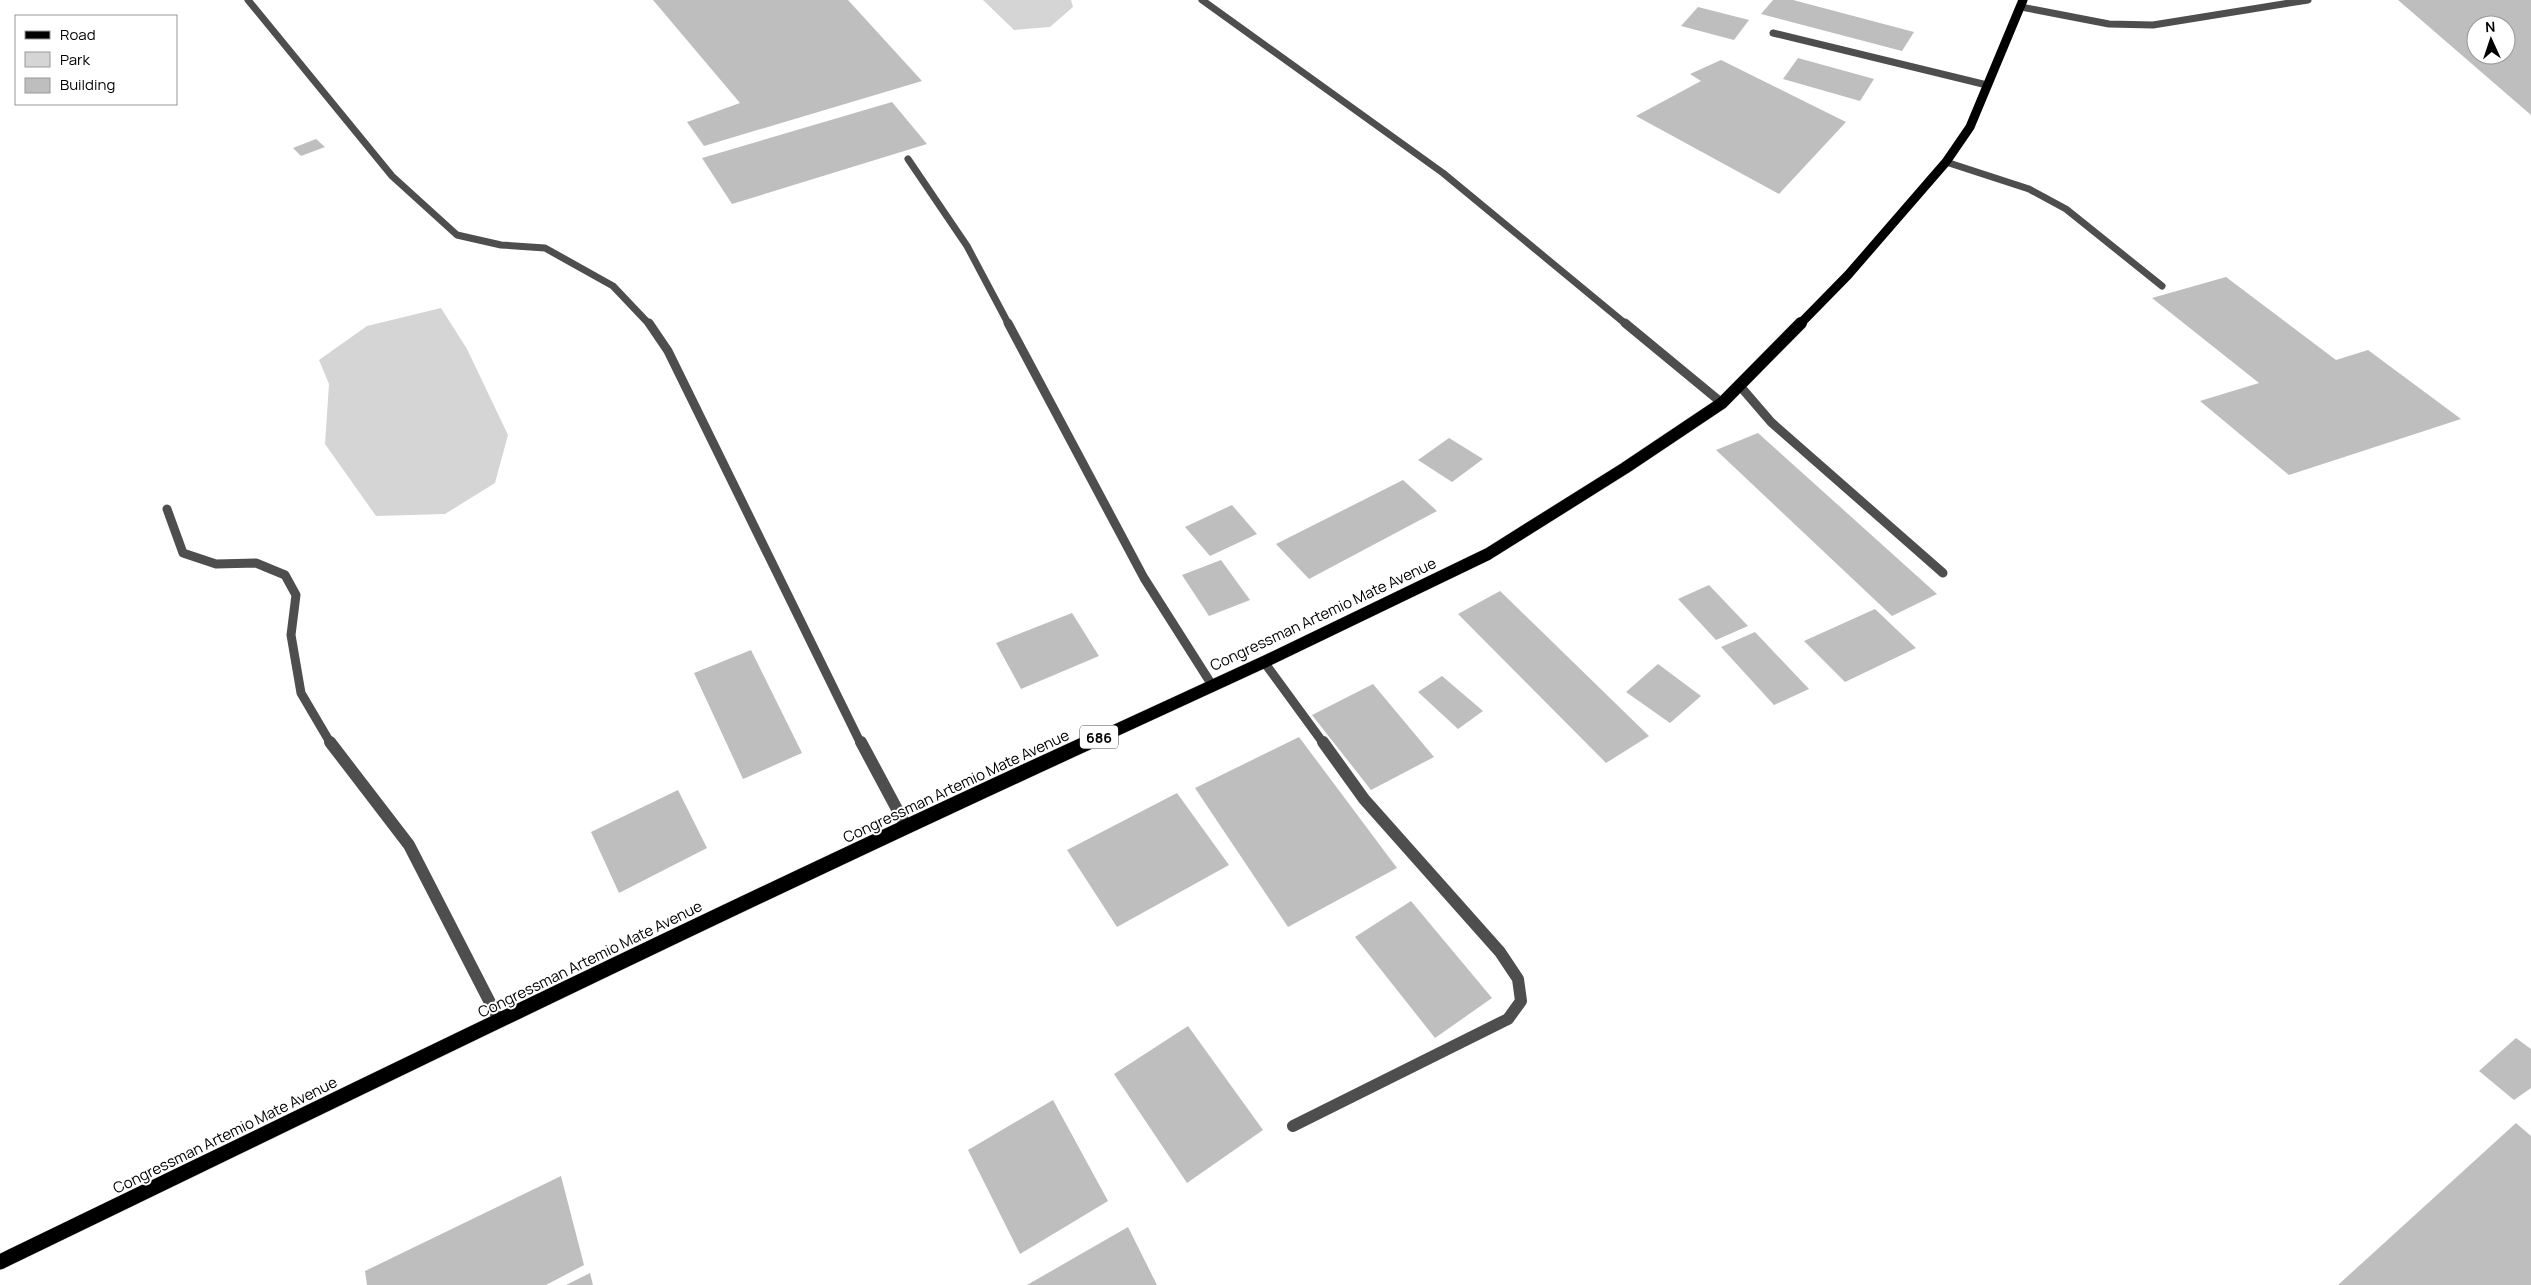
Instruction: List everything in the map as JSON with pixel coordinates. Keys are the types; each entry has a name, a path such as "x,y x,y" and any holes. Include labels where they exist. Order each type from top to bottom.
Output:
{"main road":[{"name":"Congressman Artemio Mate Avenue","path":"0,1262 499,1020 906,826 1264,662 1488,554 1625,468 1722,403 1848,275 1946,162 1970,127 2022,4"}],"street":[{"path":"248,0 392,176 457,235 501,244 545,248 613,286 647,320 668,351 855,732 906,826"},
{"path":"1202,0 1443,173 1722,403"},
{"path":"2022,4 2109,24 2153,25 2308,0"},
{"path":"1773,33 1987,85"},
{"path":"908,159 967,246 1144,578 1212,685"},
{"path":"1946,162 2029,189 2066,209 2162,286"},
{"path":"1740,386 1771,422 1943,573"},
{"path":"167,509 183,553 216,564 256,563 285,575 296,595 291,635 301,693 338,755 410,845 499,1020"},
{"path":"1264,662 1364,799 1500,952 1518,979 1521,1001 1508,1019 1292,1126"}],"green space":[{"path":"983,0 1071,0 1073,7 1050,27 1014,30"},
{"path":"441,308 467,349 508,435 495,483 445,514 376,516 325,444 329,384 319,360 367,326"}],"building":[{"path":"653,0 848,0 922,81 704,146 687,122 740,103"},
{"path":"1773,0 1793,0 1914,32 1902,51 1761,14"},
{"path":"2398,0 2531,0 2531,115 2473,65 2516,65 2516,15 2466,15 2466,59"},
{"path":"1698,7 1749,20 1734,40 1681,26"},
{"path":"1798,58 1874,79 1860,101 1783,79"},
{"path":"1721,60 1846,122 1779,194 1636,116 1701,81 1690,74"},
{"path":"892,102 927,144 732,204 702,158"},
{"path":"316,139 325,147 301,156 293,148"},
{"path":"2226,277 2336,360 2368,350 2461,419 2289,475 2200,401 2259,383 2152,298"},
{"path":"1758,433 1937,594 1892,616 1716,450"},
{"path":"1449,438 1483,459 1452,482 1418,460"},
{"path":"1403,480 1437,511 1309,579 1276,544"},
{"path":"1232,505 1257,534 1210,556 1185,527"},
{"path":"1221,560 1250,600 1209,616 1182,575"},
{"path":"1709,585 1748,626 1716,640 1678,599"},
{"path":"1500,591 1649,736 1606,763 1458,614"},
{"path":"1875,609 1916,648 1845,682 1804,641"},
{"path":"1072,613 1099,656 1021,689 996,643"},
{"path":"1755,632 1809,689 1774,705 1721,647"},
{"path":"751,650 802,753 743,779 694,673"},
{"path":"1658,664 1701,696 1670,723 1626,692"},
{"path":"1442,676 1483,711 1458,729 1418,692"},
{"path":"1373,684 1434,757 1371,790 1312,715"},
{"path":"1299,737 1397,868 1288,927 1195,788"},
{"path":"678,790 707,848 619,893 591,832"},
{"path":"1177,793 1229,865 1117,927 1067,850"},
{"path":"1411,901 1492,998 1435,1038 1355,937"},
{"path":"1188,1026 1263,1130 1187,1183 1114,1074"},
{"path":"2516,1038 2531,1049 2531,1088 2514,1100 2479,1071"},
{"path":"1053,1100 1108,1201 1020,1254 968,1150"},
{"path":"2516,1123 2531,1136 2531,1285 2338,1285"},
{"path":"561,1176 584,1265 546,1285 367,1285 365,1271"},
{"path":"1128,1227 1157,1285 1027,1285"},
{"path":"590,1273 593,1285 566,1285"}]}
